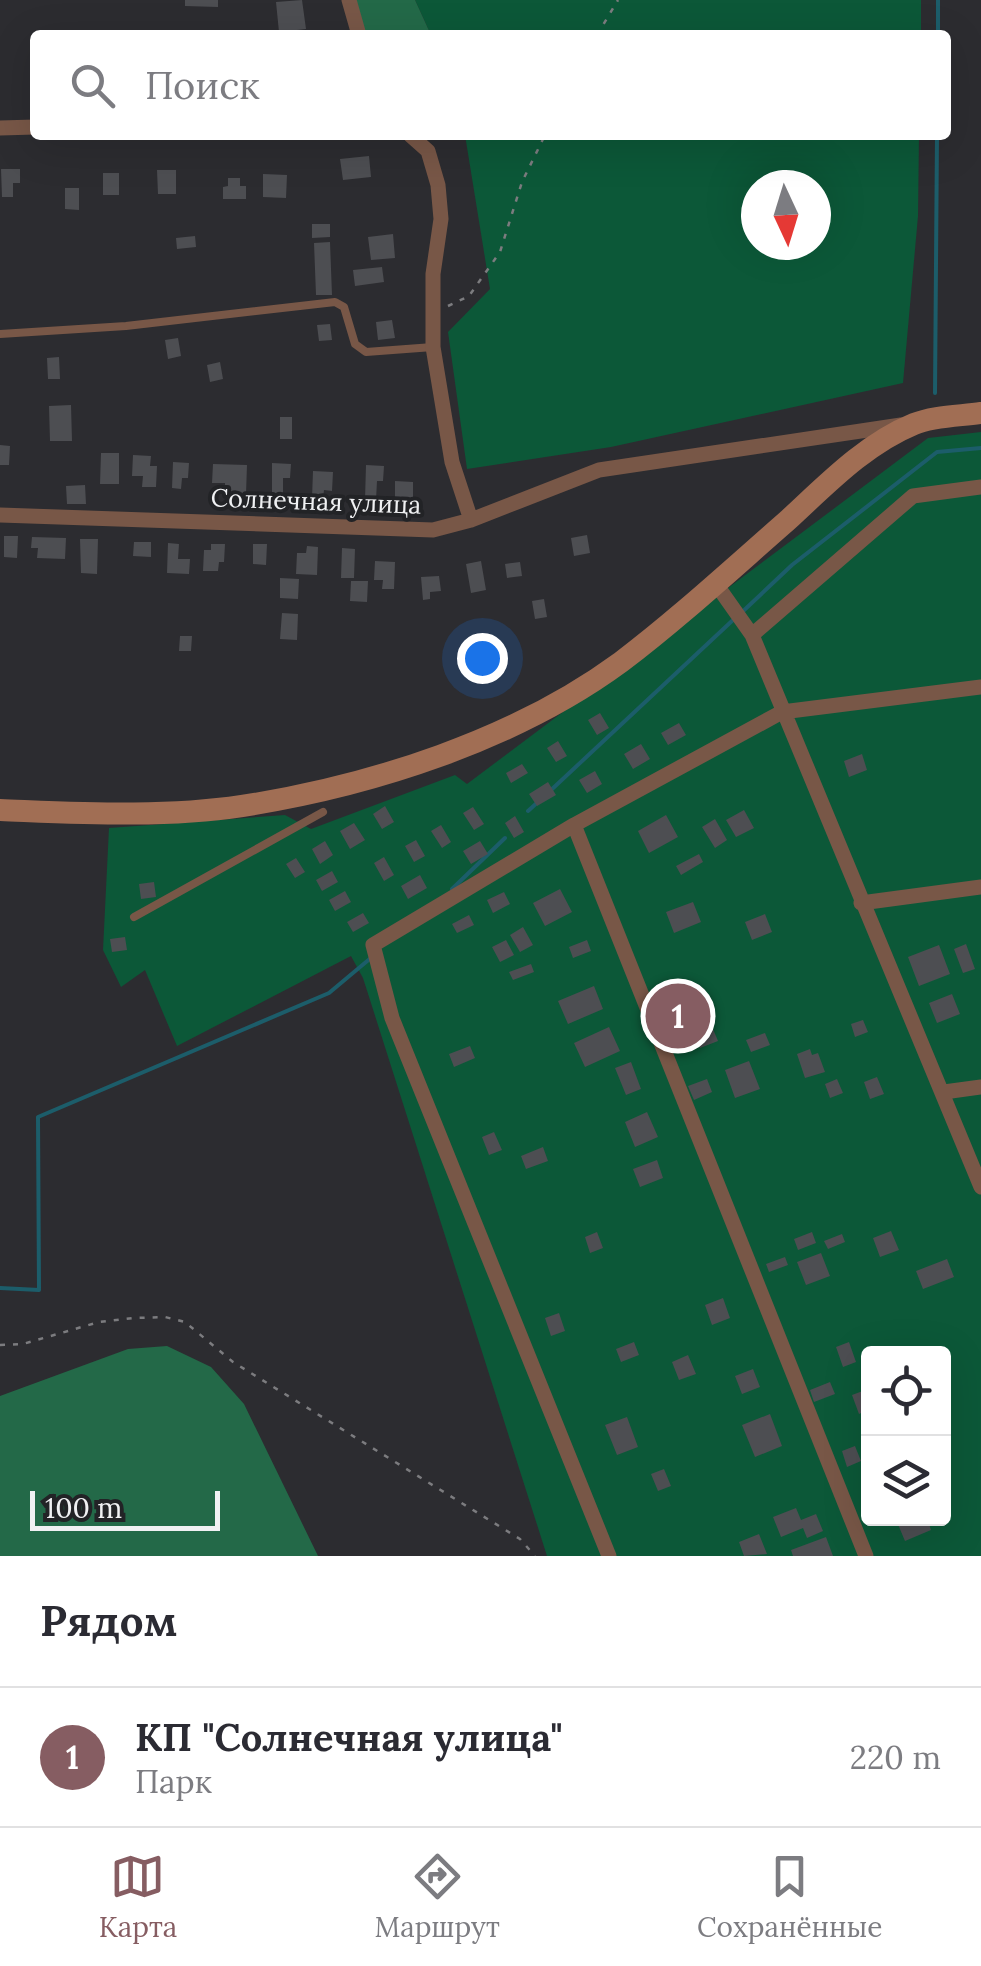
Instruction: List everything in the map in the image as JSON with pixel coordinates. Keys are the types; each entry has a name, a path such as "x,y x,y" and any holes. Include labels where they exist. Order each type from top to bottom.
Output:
{"main road":[{"path":"0,810 116,814 240,806 352,782 472,744 555,705 620,662 716,584 857,458 915,423 981,413"}],"street":[{"path":"349,0 358,30"},
{"path":"0,128 30,128"},
{"path":"416,140 428,151 438,185 441,219 433,274 432,347 452,462 471,520"},
{"name":"Солнечная улица","path":"0,515 433,530 471,520 599,470 915,423"},
{"path":"852,432 857,458"},
{"path":"752,635 913,496 981,487"},
{"path":"716,584 752,635 981,1187"},
{"path":"609,1556 392,1018 373,944 574,825 782,712 981,687"},
{"path":"574,825 866,1556"},
{"path":"861,903 981,887"},
{"path":"944,1092 981,1087"}],"lane":[{"path":"0,334 126,326 336,302 344,307 355,344 366,352 432,347"},
{"path":"134,917 323,812"}],"path":[{"path":"601,30 618,0"},
{"path":"433,314 469,296 500,252 522,182 543,140"},
{"path":"0,1345 23,1344 99,1322 133,1318 185,1322 233,1362 520,1539 535,1556"}],"green space":[{"path":"354,0 415,0 429,30 363,30"},
{"path":"415,0 921,0 921,30 429,30"},
{"path":"466,140 919,140 918,216 903,383 611,447 467,469 448,332 490,289"},
{"path":"981,432 981,1556 547,1556 363,978 351,956 177,1046 145,970 121,987 103,950 109,828 285,815 311,829 455,775 467,784 928,438"},
{"path":"167,1346 211,1367 244,1404 318,1556 0,1556 0,1396 128,1349"}],"building":[{"path":"185,0 218,0 218,7 185,6"},
{"path":"302,0 306,29 279,30 276,2"},
{"path":"369,156 371,177 343,180 340,159"},
{"path":"1,169 20,169 20,183 13,183 13,197 2,197"},
{"path":"157,170 176,170 176,194 158,194"},
{"path":"103,173 119,173 119,195 103,195"},
{"path":"263,174 287,175 286,198 263,197"},
{"path":"228,178 240,178 240,186 246,186 246,199 223,199"},
{"path":"65,188 79,188 79,210 65,209"},
{"path":"312,224 330,224 330,237 312,238"},
{"path":"393,234 395,258 371,260 368,237"},
{"path":"195,236 196,247 177,249 176,238"},
{"path":"330,242 332,295 316,295 314,243"},
{"path":"382,267 384,282 355,286 353,270"},
{"path":"392,320 395,338 378,340 376,322"},
{"path":"330,324 332,340 319,341 317,325"},
{"path":"178,338 181,356 168,359 165,340"},
{"path":"59,357 60,379 48,379 47,358"},
{"path":"220,362 223,379 210,382 207,365"},
{"path":"71,405 72,441 50,441 49,406"},
{"path":"280,417 292,417 292,439 280,439"},
{"path":"0,445 10,446 9,465 0,465"},
{"path":"101,453 119,453 119,484 100,484"},
{"path":"133,455 151,456 150,466 157,466 156,487 142,487 143,476 132,476"},
{"path":"173,462 189,463 188,478 182,478 181,489 172,488"},
{"path":"272,463 291,464 290,478 283,478 283,495 272,494"},
{"path":"213,464 247,465 246,494 225,494 225,483 212,483"},
{"path":"366,465 384,466 383,481 377,481 376,500 365,500"},
{"path":"313,471 333,472 332,491 324,490 323,499 312,498"},
{"path":"395,481 413,482 413,502 395,501"},
{"path":"85,485 86,504 67,504 66,486"},
{"path":"587,535 590,553 574,556 571,538"},
{"path":"4,536 18,536 17,558 4,557"},
{"path":"32,537 66,538 65,559 37,558 38,548 31,548"},
{"path":"80,539 98,539 97,574 81,573"},
{"path":"134,542 151,542 151,557 133,556"},
{"path":"168,543 179,544 178,559 190,559 189,574 167,573"},
{"path":"211,544 225,544 224,562 219,562 218,571 203,571 204,550 211,550"},
{"path":"253,544 267,544 266,565 253,564"},
{"path":"307,546 318,547 317,575 296,574 297,553 306,553"},
{"path":"342,548 355,549 354,578 341,578"},
{"path":"375,561 395,562 394,589 382,589 383,580 374,580"},
{"path":"481,561 486,590 471,593 466,564"},
{"path":"520,562 522,576 507,578 505,564"},
{"path":"439,576 441,591 430,592 430,599 423,600 421,577"},
{"path":"280,578 299,579 298,599 280,598"},
{"path":"351,581 368,581 367,602 350,601"},
{"path":"544,599 547,617 535,619 532,601"},
{"path":"282,613 298,614 297,640 280,639"},
{"path":"180,636 192,636 191,651 179,651"},
{"path":"600,713 609,728 597,735 588,720"},
{"path":"679,723 686,735 668,745 661,733"},
{"path":"558,741 567,756 556,762 547,748"},
{"path":"641,744 650,759 633,769 624,754"},
{"path":"862,754 867,770 849,777 844,761"},
{"path":"522,764 528,773 511,783 506,773"},
{"path":"595,771 602,784 587,793 579,780"},
{"path":"548,782 556,795 537,806 529,794"},
{"path":"385,806 394,822 382,829 373,814"},
{"path":"473,807 484,824 474,830 463,813"},
{"path":"744,810 754,828 736,837 726,820"},
{"path":"666,815 678,837 649,853 638,831"},
{"path":"515,816 524,832 514,838 505,823"},
{"path":"715,819 727,840 715,848 702,827"},
{"path":"354,823 365,840 350,849 340,831"},
{"path":"441,825 451,842 442,848 431,831"},
{"path":"416,840 425,856 414,862 405,846"},
{"path":"325,841 333,855 320,864 312,849"},
{"path":"480,841 488,854 471,864 463,851"},
{"path":"699,854 703,862 681,875 676,866"},
{"path":"384,857 394,875 384,881 374,863"},
{"path":"296,858 305,872 295,878 286,864"},
{"path":"332,871 338,882 322,891 316,880"},
{"path":"420,875 427,888 408,899 401,886"},
{"path":"154,882 156,897 141,899 139,884"},
{"path":"560,889 572,912 545,926 533,903"},
{"path":"345,891 351,902 335,911 329,900"},
{"path":"504,892 510,904 493,913 487,900"},
{"path":"693,902 701,922 674,933 666,912"},
{"path":"363,913 369,923 353,932 347,922"},
{"path":"765,914 772,932 752,940 745,922"},
{"path":"469,915 474,925 457,933 452,924"},
{"path":"523,927 533,945 520,952 510,935"},
{"path":"125,937 127,950 112,952 110,939"},
{"path":"506,940 514,955 500,962 492,947"},
{"path":"587,940 591,951 573,958 569,947"},
{"path":"966,944 975,969 963,973 954,949"},
{"path":"939,945 950,974 919,986 908,957"},
{"path":"531,964 534,972 513,980 509,972"},
{"path":"594,986 603,1009 568,1024 558,1001"},
{"path":"952,994 960,1014 937,1023 929,1003"},
{"path":"863,1020 868,1032 855,1037 851,1024"},
{"path":"609,1027 620,1051 585,1067 574,1043"},
{"path":"713,1029 718,1041 700,1048 696,1036"},
{"path":"765,1033 770,1045 751,1052 746,1040"},
{"path":"470,1046 475,1058 454,1067 449,1054"},
{"path":"810,1049 812,1055 818,1053 825,1072 805,1078 797,1054"},
{"path":"749,1061 760,1089 735,1098 725,1070"},
{"path":"631,1062 641,1089 626,1095 615,1068"},
{"path":"877,1077 884,1094 870,1099 864,1082"},
{"path":"707,1079 712,1092 694,1100 688,1086"},
{"path":"837,1079 843,1093 830,1098 825,1084"},
{"path":"647,1112 658,1137 635,1147 625,1122"},
{"path":"494,1132 502,1150 489,1155 482,1137"},
{"path":"543,1147 548,1161 526,1169 521,1156"},
{"path":"657,1160 663,1178 640,1187 633,1169"},
{"path":"891,1231 899,1250 880,1257 873,1238"},
{"path":"597,1232 603,1248 590,1253 585,1237"},
{"path":"812,1232 816,1243 798,1250 794,1239"},
{"path":"842,1234 845,1242 828,1249 824,1241"},
{"path":"821,1253 830,1276 806,1285 797,1262"},
{"path":"785,1257 788,1265 769,1272 766,1264"},
{"path":"947,1259 954,1277 923,1289 916,1271"},
{"path":"723,1298 730,1318 712,1325 705,1305"},
{"path":"559,1313 565,1331 551,1336 545,1318"},
{"path":"634,1342 639,1355 621,1362 616,1349"},
{"path":"849,1342 856,1362 843,1367 836,1347"},
{"path":"688,1355 696,1374 679,1380 672,1362"},
{"path":"753,1369 760,1387 742,1394 735,1376"},
{"path":"830,1382 835,1394 814,1402 810,1390"},
{"path":"861,1392 859,1414 852,1395"},
{"path":"770,1414 782,1446 755,1457 742,1425"},
{"path":"627,1417 638,1447 617,1455 605,1425"},
{"path":"855,1446 861,1461 847,1467 842,1451"},
{"path":"664,1469 671,1486 658,1491 651,1474"},
{"path":"796,1508 801,1520 816,1514 823,1531 807,1538 803,1528 781,1537 773,1517"},
{"path":"899,1526 930,1526 931,1530 905,1541"},
{"path":"759,1534 767,1554 744,1556 739,1542"},
{"path":"826,1537 833,1556 793,1556 791,1550"}],"waterway":[{"path":"938,0 938,30"},
{"path":"935,393 937,140"},
{"path":"740,614 792,565 937,452 981,448"},
{"path":"550,791 733,620"},
{"path":"528,811 539,801"},
{"path":"452,889 505,838"},
{"path":"0,1288 39,1290 38,1117 329,993 372,957"}],"place":[{"name":"КП \"Солнечная улица\"","path":"678,1016"}]}
